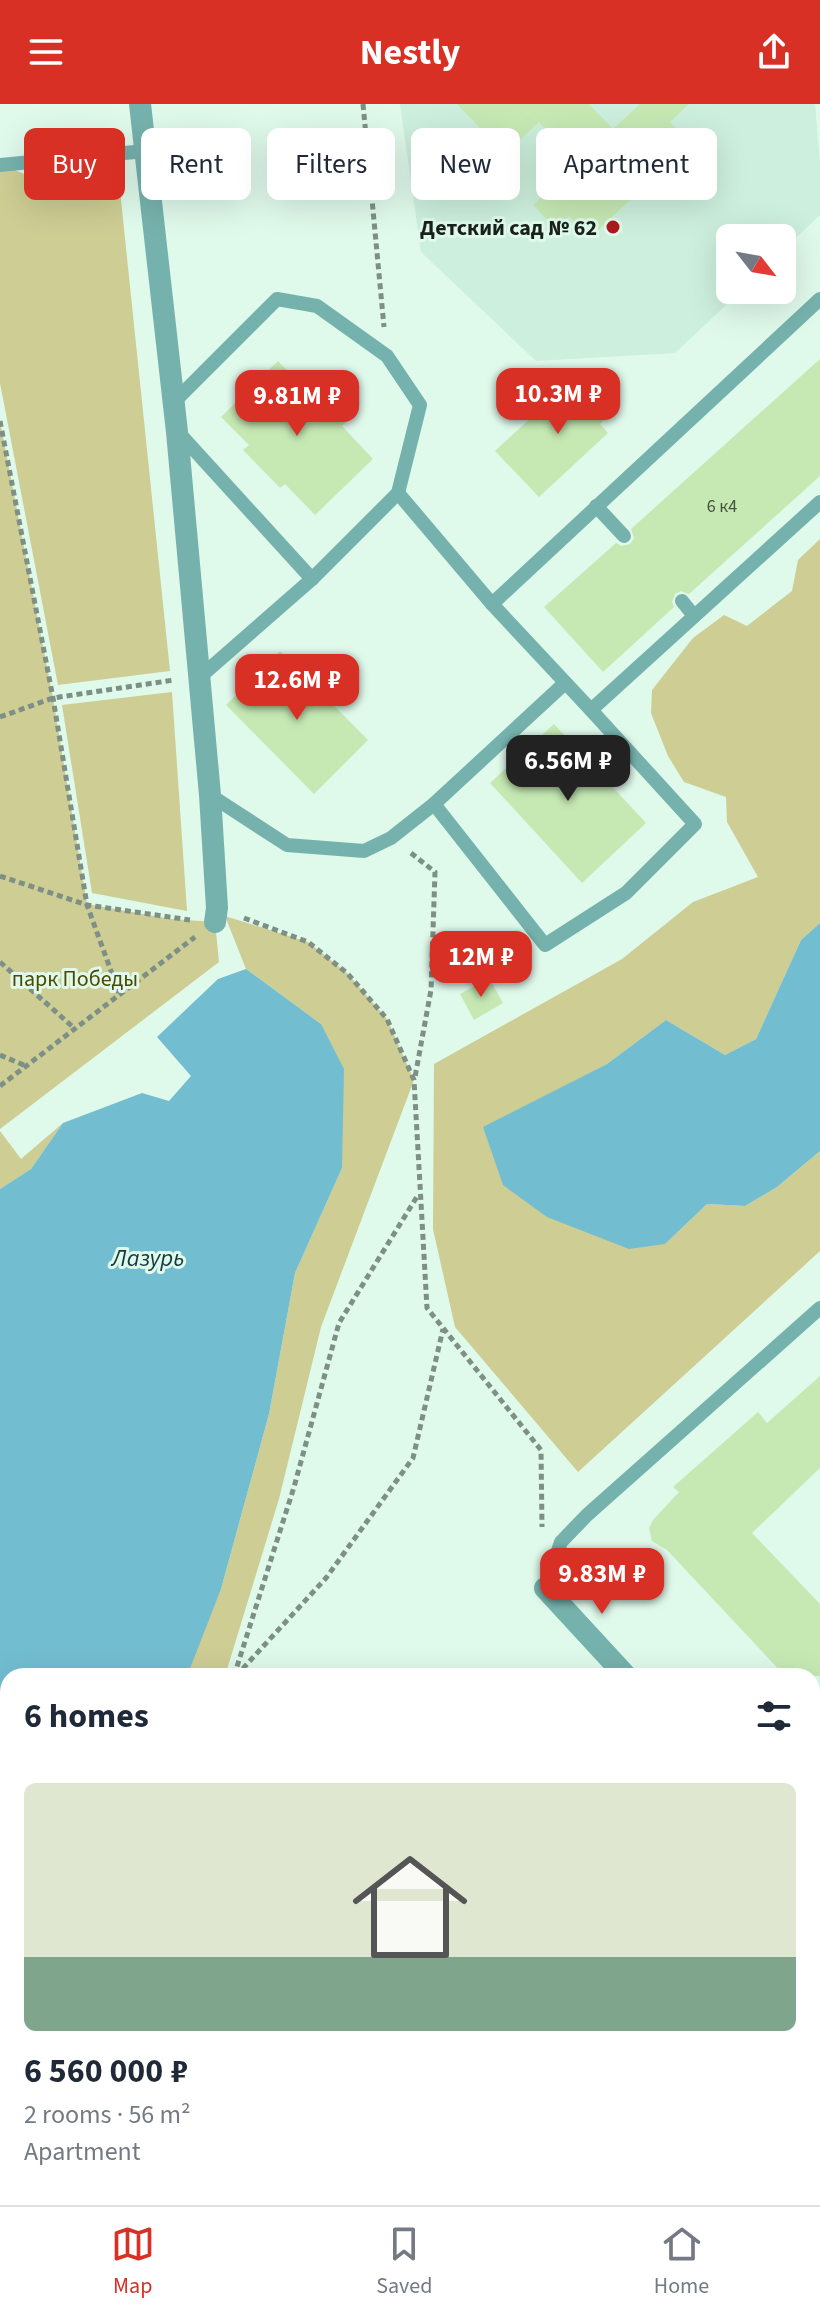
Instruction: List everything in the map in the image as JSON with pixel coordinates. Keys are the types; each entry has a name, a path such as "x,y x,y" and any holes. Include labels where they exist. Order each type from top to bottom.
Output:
{"street":[{"path":"140,104 143,128"},
{"path":"150,200 177,432 200,677 216,915"},
{"path":"545,1588 619,1668"}],"lane":[{"path":"0,165 141,151"},
{"path":"173,403 277,299 317,306 387,356 420,405 398,493 312,579 200,677"},
{"path":"492,604 820,299"},
{"path":"177,432 312,579"},
{"path":"398,493 492,604 695,824 626,893 545,945 434,804"},
{"path":"591,710 820,502"},
{"path":"596,506 624,536"},
{"path":"682,601 694,616"},
{"path":"210,795 287,845 364,851 391,838 434,804 565,683"},
{"path":"545,1588 561,1542 587,1515 820,1308"}],"path":[{"path":"363,104 387,356"},
{"path":"0,421 53,698 87,905 119,993"},
{"path":"0,717 53,698 200,677"},
{"path":"391,838 435,872 431,990 414,1080 427,1308 541,1450 542,1533"},
{"path":"0,876 87,905 176,920 216,915 308,942 347,973 387,1019 414,1080"},
{"path":"0,1086 216,915"},
{"path":"0,962 74,1029"},
{"path":"0,1055 26,1066"},
{"path":"237,1668 294,1487 339,1323 420,1192"},
{"path":"242,1668 326,1578 413,1458 443,1329"}],"shaded area":[{"name":"Детский сад № 62","path":"400,104 815,104 820,215 796,238 796,224 716,224 716,304 727,304 675,353 536,361 421,252 414,200 520,200 520,128 411,128 411,182"}],"green space":[{"path":"0,164 24,174 24,200 121,200 170,671 58,685 0,383"},
{"name":"парк Победы","path":"0,421 53,698 87,904 171,919 215,922 219,962 0,1129"},
{"path":"820,539 820,923 801,940 756,1039 725,1055 666,1020 607,1064 483,1128 665,1244 707,1204 745,1206 777,1187 820,1151 820,1251 578,1472 455,1327 433,1229 434,1064 622,959 693,902 758,877 727,822 726,797 684,782 668,756 651,713 652,690 693,638 724,615 747,626 792,591 798,560"},
{"path":"172,692 187,911 92,893 62,705"},
{"path":"225,916 308,942 347,973 387,1019 414,1080 321,1327 279,1499 227,1668 188,1668 221,1589 269,1414 295,1273 342,1168 321,1024 246,969"},
{"path":"63,1123 31,1169 0,1189 0,1131 21,1159"}],"water":[{"path":"820,923 820,1151 777,1187 745,1206 707,1204 665,1244 629,1249 547,1217 503,1185 483,1127 607,1064 666,1020 725,1055 756,1039 801,940"},
{"name":"Лазурь","path":"246,969 321,1024 344,1069 342,1168 295,1273 269,1414 221,1589 190,1668 0,1668 0,1189 31,1169 63,1123 142,1093 169,1101 191,1076 157,1037 218,979"}],"building":[{"path":"457,104 589,104 612,128 545,128 539,122 520,140 520,128 480,128"},
{"path":"640,104 689,104 670,122 676,128 614,128"},
{"path":"538,200 630,200 590,238 569,216 556,229 533,205"},
{"path":"820,359 820,476 689,594 681,591 675,594 674,607 603,672 544,607 616,543 622,546 630,544 634,538 631,529"},
{"path":"278,361 306,390 310,385 346,422 342,426 373,459 315,515 285,484 280,488 243,450 249,445 221,417"},
{"path":"591,379 618,408 600,424 608,433 539,497 495,451 565,386 573,395"},
{"path":"280,651 368,740 314,794 226,705"},
{"path":"554,724 646,823 582,883 490,783"},
{"path":"489,978 503,1003 474,1020 460,994"},
{"path":"820,1376 820,1468 752,1533 820,1604 820,1668 778,1668 667,1550 652,1541 649,1528 679,1492 673,1487 758,1412 767,1423"}],"place":[{"name":"Детский сад № 62","path":"613,227"}]}
